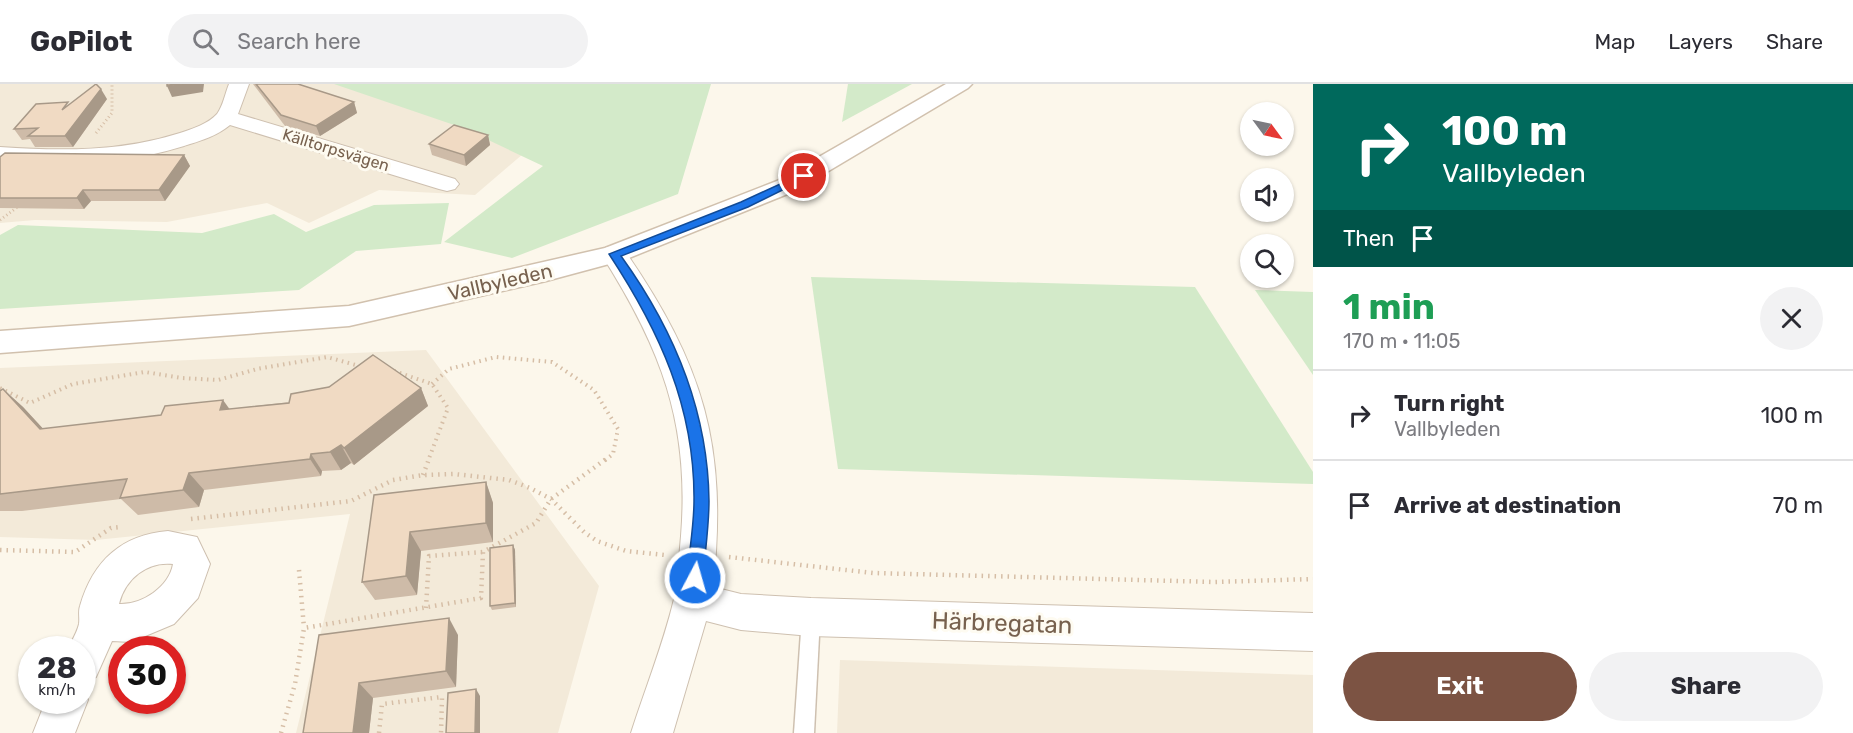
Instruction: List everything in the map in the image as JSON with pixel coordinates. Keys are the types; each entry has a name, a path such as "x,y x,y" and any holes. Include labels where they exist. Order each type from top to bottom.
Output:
{"main road":[{"name":"Vallbyleden","path":"0,342 349,316 546,272 615,254 786,186 961,84"}],"street":[{"path":"0,154 75,158 121,154 170,144 215,126 226,117 239,84"},
{"name":"Källtorpsvägen","path":"226,117 447,184"},
{"path":"615,254 663,337 682,381 696,428 702,483 693,600 652,733"},
{"name":"Härbregatan","path":"693,600 741,612 811,616 1313,632"},
{"path":"93,636 99,622"},
{"path":"54,733 62,714"}],"lane":[{"path":"804,733 811,616"}],"path":[{"path":"75,158 112,113 112,84"},
{"path":"0,220 23,202"},
{"path":"0,387 30,404 72,384 145,372 182,378 218,380 257,369 327,357 366,367"},
{"path":"426,608 429,556 483,552 536,523 551,499 613,454 618,429 594,390 552,362 496,357 448,369 432,384"},
{"path":"385,368 432,384 447,408 423,475"},
{"path":"180,520 351,501 393,480 423,475 454,474 509,480 530,488 551,499 585,532 612,547 656,555 745,557 873,573 1215,582 1313,579"},
{"path":"0,550 75,552 111,528 123,527"},
{"path":"304,628 481,598 483,552"},
{"path":"281,733 296,684 304,628 299,570"},
{"path":"379,733 382,704 442,697 441,733"}],"shaded area":[{"path":"0,84 354,84 530,148 475,195 379,190 309,223 267,203 167,222 35,220 0,223"},
{"path":"426,350 599,586 558,733 296,733 350,514 96,540 0,537 0,368"},
{"path":"840,660 1313,675 1313,733 837,733"}],"green space":[{"path":"334,84 711,84 678,194 512,258 444,242 543,166 463,128"},
{"path":"848,84 912,84 842,122"},
{"path":"449,203 441,244 356,251 299,290 0,309 0,235 18,225 202,233 274,214 306,232 374,205"},
{"path":"811,277 1195,287 1313,472 1313,484 838,469"},
{"path":"1255,290 1313,292 1313,375"}],"building":[{"path":"96,84 101,89 65,136 28,136 38,128 14,129 36,104 68,102 62,110"},
{"path":"256,84 298,84 354,102 316,126 281,115"},
{"path":"454,125 488,135 464,155 429,144"},
{"path":"5,153 184,155 159,190 83,190 77,198 0,198 0,157"},
{"path":"373,355 421,388 344,448 341,445 330,452 311,454 310,459 189,473 183,490 120,498 127,479 0,494 0,391 3,389 40,429 161,415 165,406 223,400 220,410 289,403 291,394 329,387"},
{"path":"486,482 486,523 410,532 406,576 362,582 374,495"},
{"path":"513,545 515,603 490,606 490,548"},
{"path":"449,618 446,671 359,683 353,733 303,733 319,635"},
{"path":"476,689 475,733 446,733 448,693"}],"route":[{"path":"695,578 702,501 696,428 682,381 663,337 615,254 745,204 804,176"}]}
